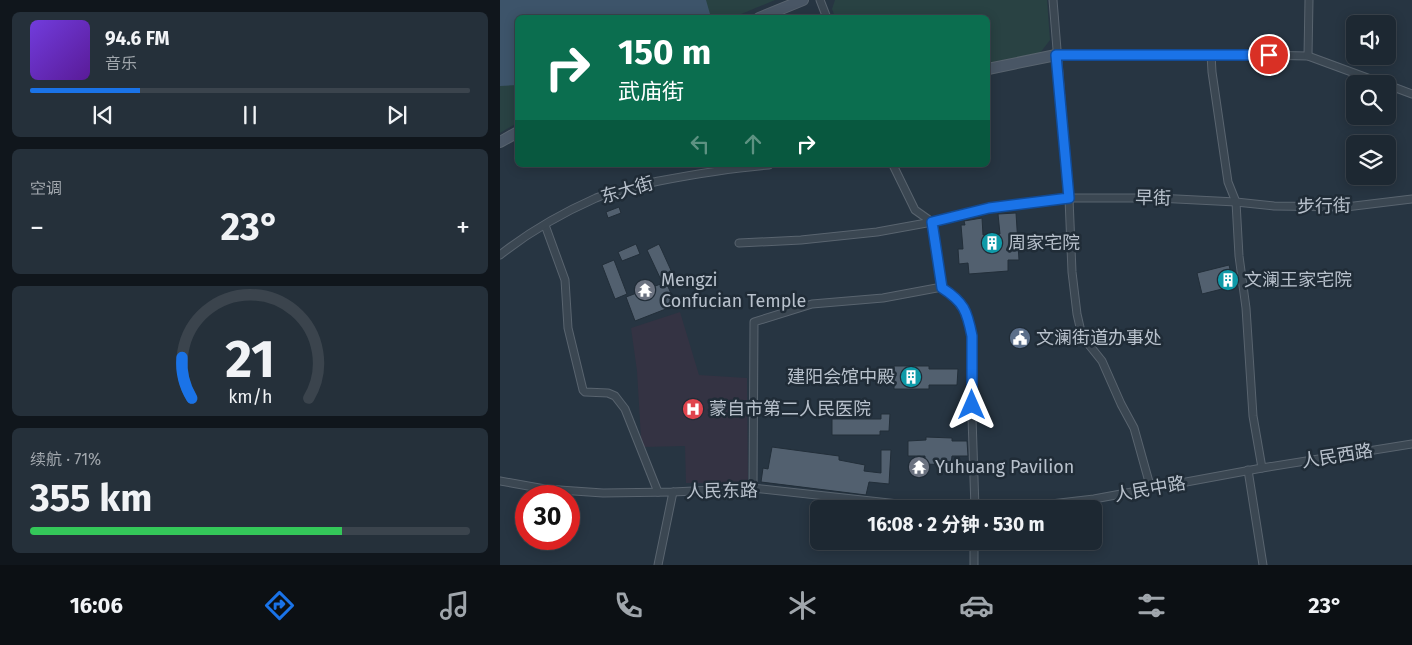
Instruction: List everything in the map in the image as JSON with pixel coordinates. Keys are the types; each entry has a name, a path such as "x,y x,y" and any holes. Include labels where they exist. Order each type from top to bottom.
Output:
{"street":[{"path":"766,15 803,0"},
{"path":"820,0 826,15"},
{"path":"1053,0 1069,198 1072,272 1082,336 1102,361 1134,428 1151,489"},
{"path":"1308,56 1309,0"},
{"path":"1211,54 1228,182 1236,202 1239,256 1246,308 1253,416 1262,468"},
{"path":"990,68 1056,55 1211,54 1308,56 1361,75"},
{"path":"1396,88 1412,94"},
{"path":"500,142 515,134"},
{"name":"东大街","path":"500,255 567,212 598,198 633,187 740,167"},
{"path":"894,167 915,210 932,222 942,288"},
{"name":"早街","path":"739,243 801,240 877,232 932,222 989,208 1069,198 1157,198 1236,202"},
{"name":"步行街","path":"1236,202 1274,206 1346,207 1412,199"},
{"path":"545,225 565,280 568,328 583,390 585,392 608,393 614,396 625,409 658,492"},
{"path":"753,488 754,322 812,304 883,298 942,288 955,296 963,306 968,317 972,336 975,500"},
{"name":"人民西路","path":"1262,468 1412,444"},
{"name":"人民中路","path":"1085,500 1262,468"},
{"path":"1248,470 1263,565"},
{"name":"人民东路","path":"500,481 545,489 603,493 753,488 862,500"},
{"path":"658,565 673,492"},
{"path":"974,550 974,565"}],"shaded area":[{"path":"500,0 706,0 709,15 515,15 515,85 500,86"},
{"name":"蒙自市第二人民医院","path":"680,312 699,375 747,378 748,483 686,483 685,446 644,447 641,439 637,371 631,328"}],"green space":[{"path":"500,0 775,0 739,15 515,15 515,124 500,133"},
{"path":"835,0 1047,0 1050,40 1040,53 990,63 990,15 834,15 832,9"}],"building":[{"path":"619,207 621,213 608,218 606,212"},
{"name":"周家宅院","path":"1016,213 1019,260 1008,260 1008,271 969,274 968,263 959,264 958,249 963,249 961,225 965,225 964,221 982,218 983,235 1000,234 998,214"},
{"path":"636,244 640,254 622,261 618,252"},
{"path":"659,244 674,277 662,282 647,250"},
{"path":"614,260 627,294 615,299 602,265"},
{"name":"文澜王家宅院","path":"1229,265 1234,286 1202,294 1197,273"},
{"path":"666,282 676,305 635,321 626,297"},
{"name":"建阳会馆中殿","path":"894,366 929,366 929,369 958,369 957,385 929,385 929,389 894,389"},
{"path":"881,414 890,414 889,431 880,431 880,435 832,435 832,419 881,419"},
{"path":"926,437 952,438 952,441 967,441 968,456 952,456 951,465 925,464 925,456 908,456 908,441 926,440"},
{"path":"772,447 839,456 839,460 865,465 864,471 881,473 881,450 891,450 889,484 869,482 866,495 761,482 763,468 768,469"}],"place":[{"name":"周家宅院","path":"992,243"},
{"name":"文澜王家宅院","path":"1228,280"},
{"name":"Mengzi Confucian Temple","path":"645,290"},
{"name":"文澜街道办事处","path":"1020,338"},
{"name":"建阳会馆中殿","path":"911,377"},
{"name":"蒙自市第二人民医院","path":"693,409"},
{"name":"Yuhuang Pavilion","path":"919,467"}],"route":[{"path":"972,405 972,336 970,326 963,306 955,296 942,288 932,222 989,208 1069,198 1056,55 1269,55"}]}
